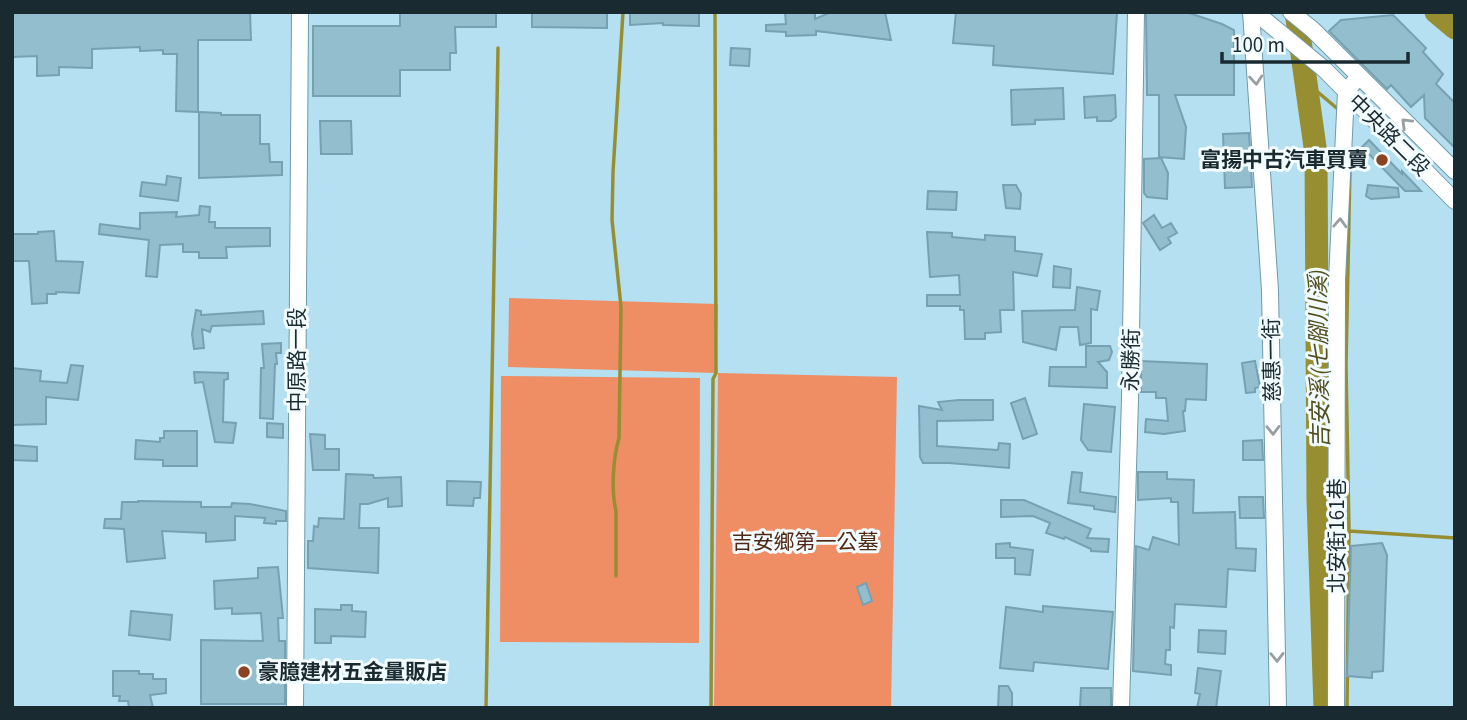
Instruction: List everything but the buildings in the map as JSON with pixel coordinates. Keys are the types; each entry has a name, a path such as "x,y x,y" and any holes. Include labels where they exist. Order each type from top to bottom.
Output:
{"street":[{"name":"中原路一段","path":"295,708 300,12"},
{"name":"永勝街","path":"1121,708 1136,12"},
{"name":"中央路二段","path":"1291,12 1313,30 1455,171"},
{"name":"中央路二段","path":"1258,15 1324,69 1455,201"},
{"name":"慈惠一街","path":"1258,15 1270,290 1278,708"},
{"path":"1346,92 1359,76"},
{"name":"北安街161巷","path":"1336,708 1338,281 1346,92"}],"green space":[{"path":"509,298 718,304 716,373 508,367"},
{"name":"吉安鄉第一公墓","path":"718,373 897,377 891,708 714,708"},
{"path":"501,376 700,378 699,643 500,642"}],"waterway":[{"path":"616,576 616,511 613,484 619,438 621,307 612,220 623,12"},
{"path":"711,708 713,379 716,373 715,12"},
{"name":"吉安溪 (七腳川溪)","path":"1296,12 1316,154 1318,499 1325,708"},
{"path":"1436,12 1455,28"},
{"path":"486,708 498,48"},
{"path":"1307,83 1339,110"},
{"path":"1347,708 1349,531 1346,365 1350,167"},
{"path":"1349,531 1455,538"}],"place":[{"name":"富揚中古汽車買賣","path":"1382,160"},
{"name":"豪臆建材五金量販店","path":"244,672"}]}
